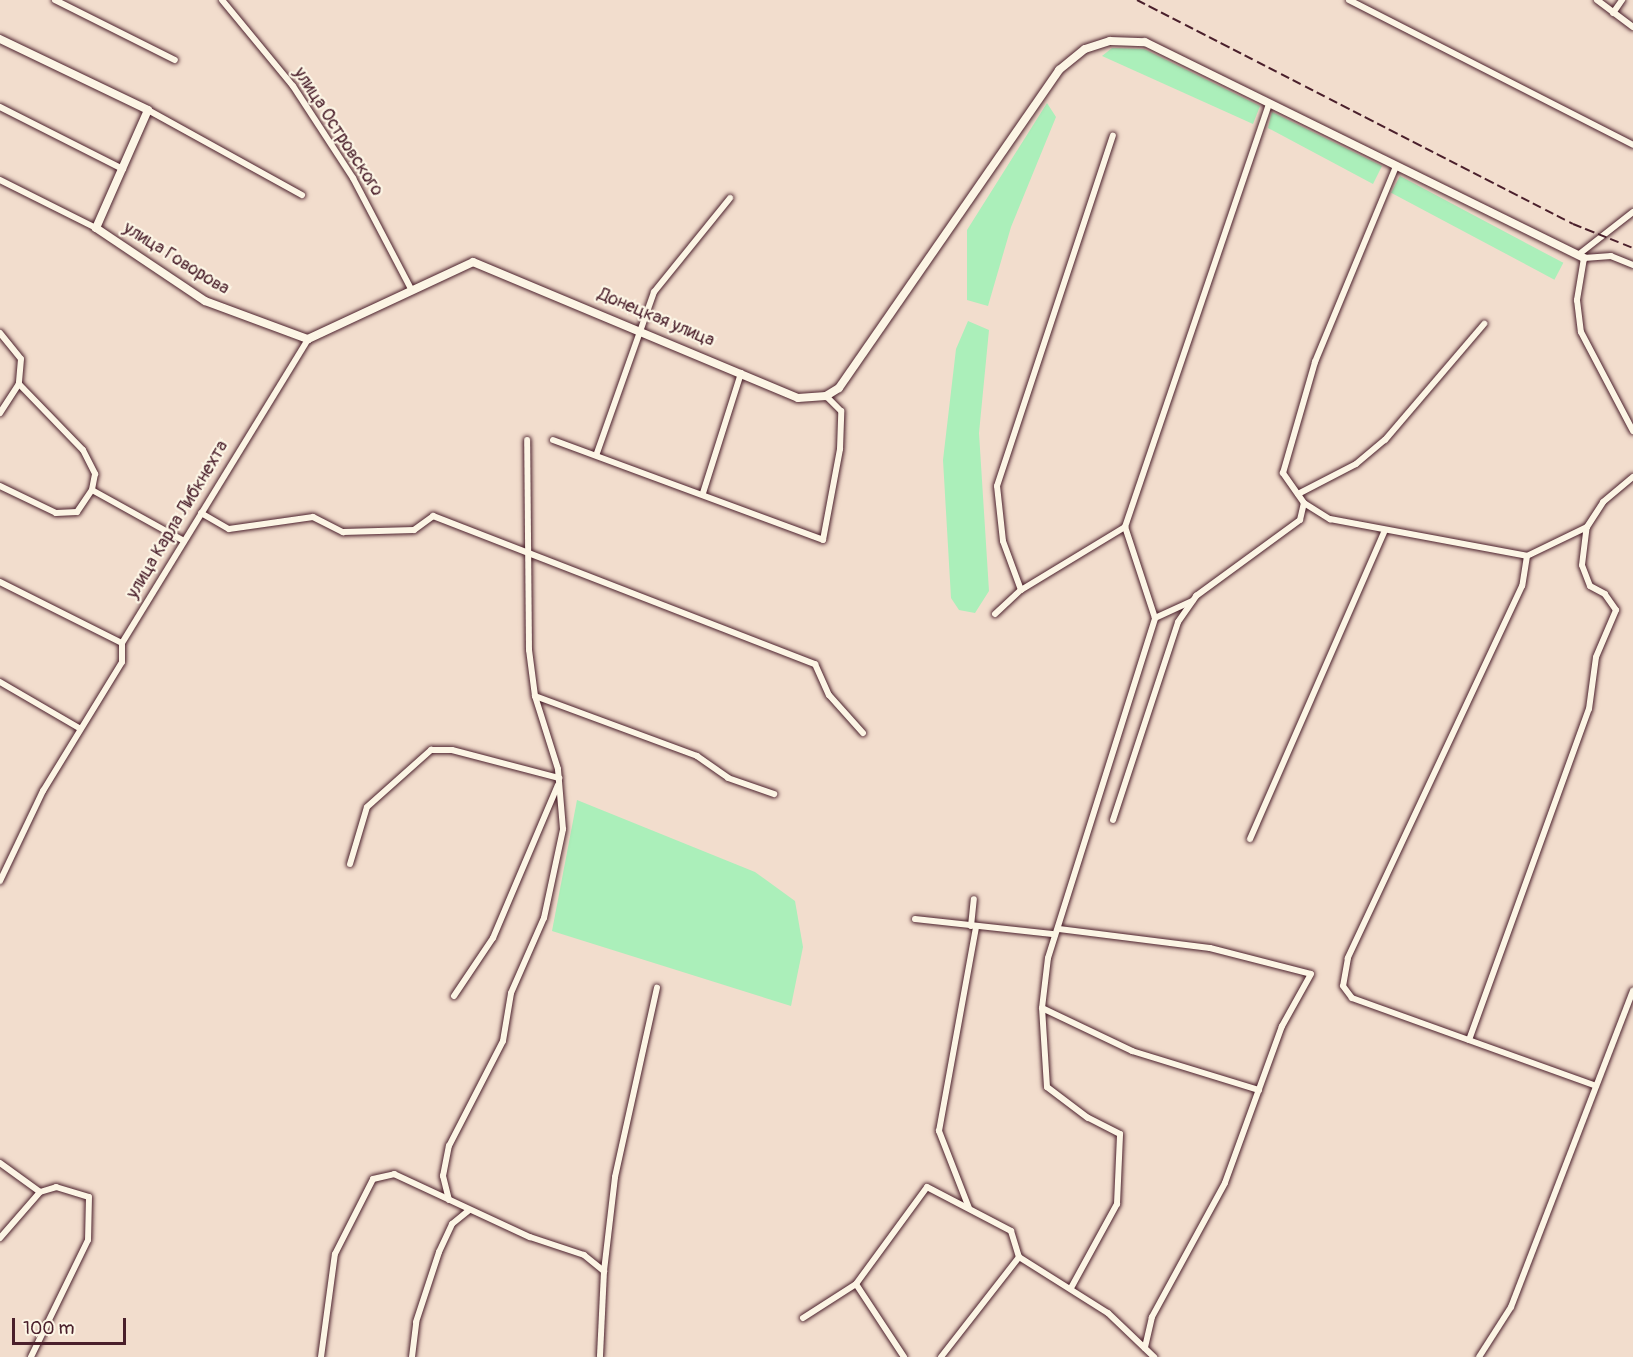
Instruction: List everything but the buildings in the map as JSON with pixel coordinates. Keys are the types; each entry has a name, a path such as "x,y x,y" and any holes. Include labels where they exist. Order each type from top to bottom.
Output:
{"street":[{"path":"56,0 175,60"},
{"name":"улица Островского","path":"223,0 293,86 353,178 412,291"},
{"path":"1349,0 1633,145"},
{"path":"1597,0 1633,27"},
{"path":"1613,14 1622,0"},
{"path":"0,39 148,110 302,195"},
{"path":"554,440 597,453 823,540 840,449 840,411 826,396 839,388 1059,70 1085,49 1110,41 1145,42 1581,256 1611,256 1633,265"},
{"path":"915,919 1052,934 1059,929 1155,618 1125,527 1269,103"},
{"path":"0,106 123,169"},
{"name":"улица Говорова","path":"96,228 148,110"},
{"path":"1021,590 1001,531 997,486 1113,136"},
{"path":"1396,166 1315,362 1283,472 1304,503 1330,519 1385,530 1527,555 1587,527"},
{"name":"улица Говорова","path":"0,180 96,228 205,301 308,339"},
{"path":"597,453 665,271 730,198"},
{"path":"1633,212 1581,256 1577,300 1581,332 1633,431"},
{"name":"Донецкая улица","path":"412,291 473,262 643,329 798,398 826,396"},
{"path":"308,339 412,291"},
{"path":"1298,494 1356,464 1385,440 1484,324"},
{"path":"0,333 21,359 19,384 0,414"},
{"name":"улица Карла Либкнехта","path":"0,881 79,728 122,662 122,644 308,339"},
{"path":"703,493 741,372"},
{"path":"0,486 56,513 77,512 92,490 95,474 82,450 19,384"},
{"path":"449,1200 443,1176 448,1146 503,1041 511,993 544,918 563,829 559,780 535,696 528,555 527,440"},
{"path":"1469,1040 1589,709 1596,657 1616,610 1605,594 1590,586 1582,565 1587,527 1602,502 1633,477"},
{"path":"92,490 184,541"},
{"path":"1155,618 1192,601 1300,520 1304,503"},
{"path":"201,513 229,529 313,517 343,532 414,530 434,516 528,555 815,664 830,695 863,733"},
{"path":"995,614 1021,590 1125,527"},
{"path":"1250,840 1385,530"},
{"path":"1527,555 1522,586 1353,948 1343,986 1352,998 1596,1086"},
{"path":"0,582 122,644"},
{"path":"1113,820 1178,622 1192,601"},
{"path":"0,682 79,728"},
{"path":"535,696 697,756 728,777 774,794"},
{"path":"350,864 367,807 431,750 559,780"},
{"path":"454,996 493,938 559,780"},
{"path":"970,1208 939,1131 973,927 974,899"},
{"path":"1059,929 1210,948 1311,974 1282,1026 1225,1184 1169,1279 1145,1348"},
{"path":"1052,934 1042,1008 1047,1087 1088,1119 1120,1134 1117,1204 1071,1288"},
{"path":"600,1357 604,1270 615,1177 657,988"},
{"path":"1479,1357 1511,1307 1633,991"},
{"path":"1042,1008 1132,1051 1259,1090"},
{"path":"0,1163 40,1192 68,1189 89,1197 87,1240 31,1357"},
{"path":"321,1357 335,1254 373,1179 394,1174 469,1210 584,1256 604,1270"},
{"path":"803,1318 856,1284 927,1186 1011,1231 1019,1257 1108,1313 1154,1357"},
{"path":"0,1238 40,1192"},
{"path":"412,1357 416,1322 439,1252 452,1224 469,1210"},
{"path":"941,1357 1019,1257"},
{"path":"856,1284 904,1357"}],"green space":[{"path":"1112,48 1144,49 1260,106 1253,124 1102,56"},
{"path":"1047,103 1056,117 1011,227 988,306 967,300 967,230"},
{"path":"1272,112 1382,166 1373,184 1268,128"},
{"path":"1400,176 1563,263 1554,280 1391,193"},
{"path":"968,321 989,330 979,433 989,591 975,613 959,610 951,598 943,460 956,349"},
{"path":"577,800 755,872 795,901 803,947 791,1006 552,931"}],"railway":[{"path":"1137,0 1573,224 1633,248"}]}
